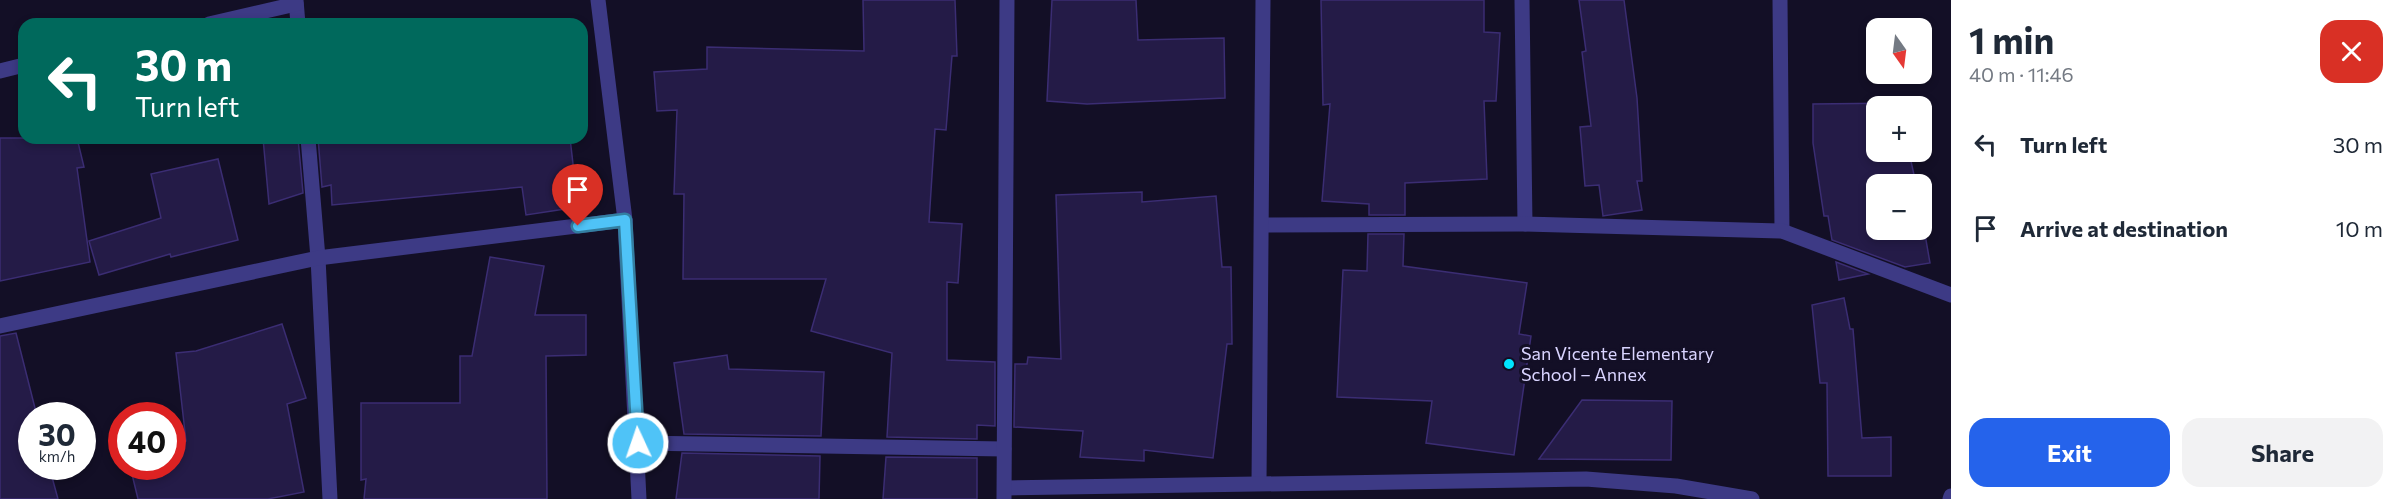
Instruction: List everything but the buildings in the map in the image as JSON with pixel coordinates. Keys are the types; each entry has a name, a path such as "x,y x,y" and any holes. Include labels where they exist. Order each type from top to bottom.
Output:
{"street":[{"path":"598,0 625,220 638,443 639,499"},
{"path":"1007,0 1005,494 1259,483 1586,479 1676,486 1752,499"},
{"path":"1259,483 1263,0"},
{"path":"1522,0 1526,224"},
{"path":"1780,0 1782,231"},
{"path":"233,18 296,2 297,18"},
{"path":"0,71 18,66"},
{"path":"308,144 318,258 330,499"},
{"path":"0,326 318,258 625,220"},
{"path":"1262,225 1526,224 1782,231 1951,295"},
{"path":"638,443 1004,449"}],"place":[{"name":"San Vicente Elementary School – Annex","path":"1509,364"}],"route":[{"path":"578,226 625,220 638,443"}]}
